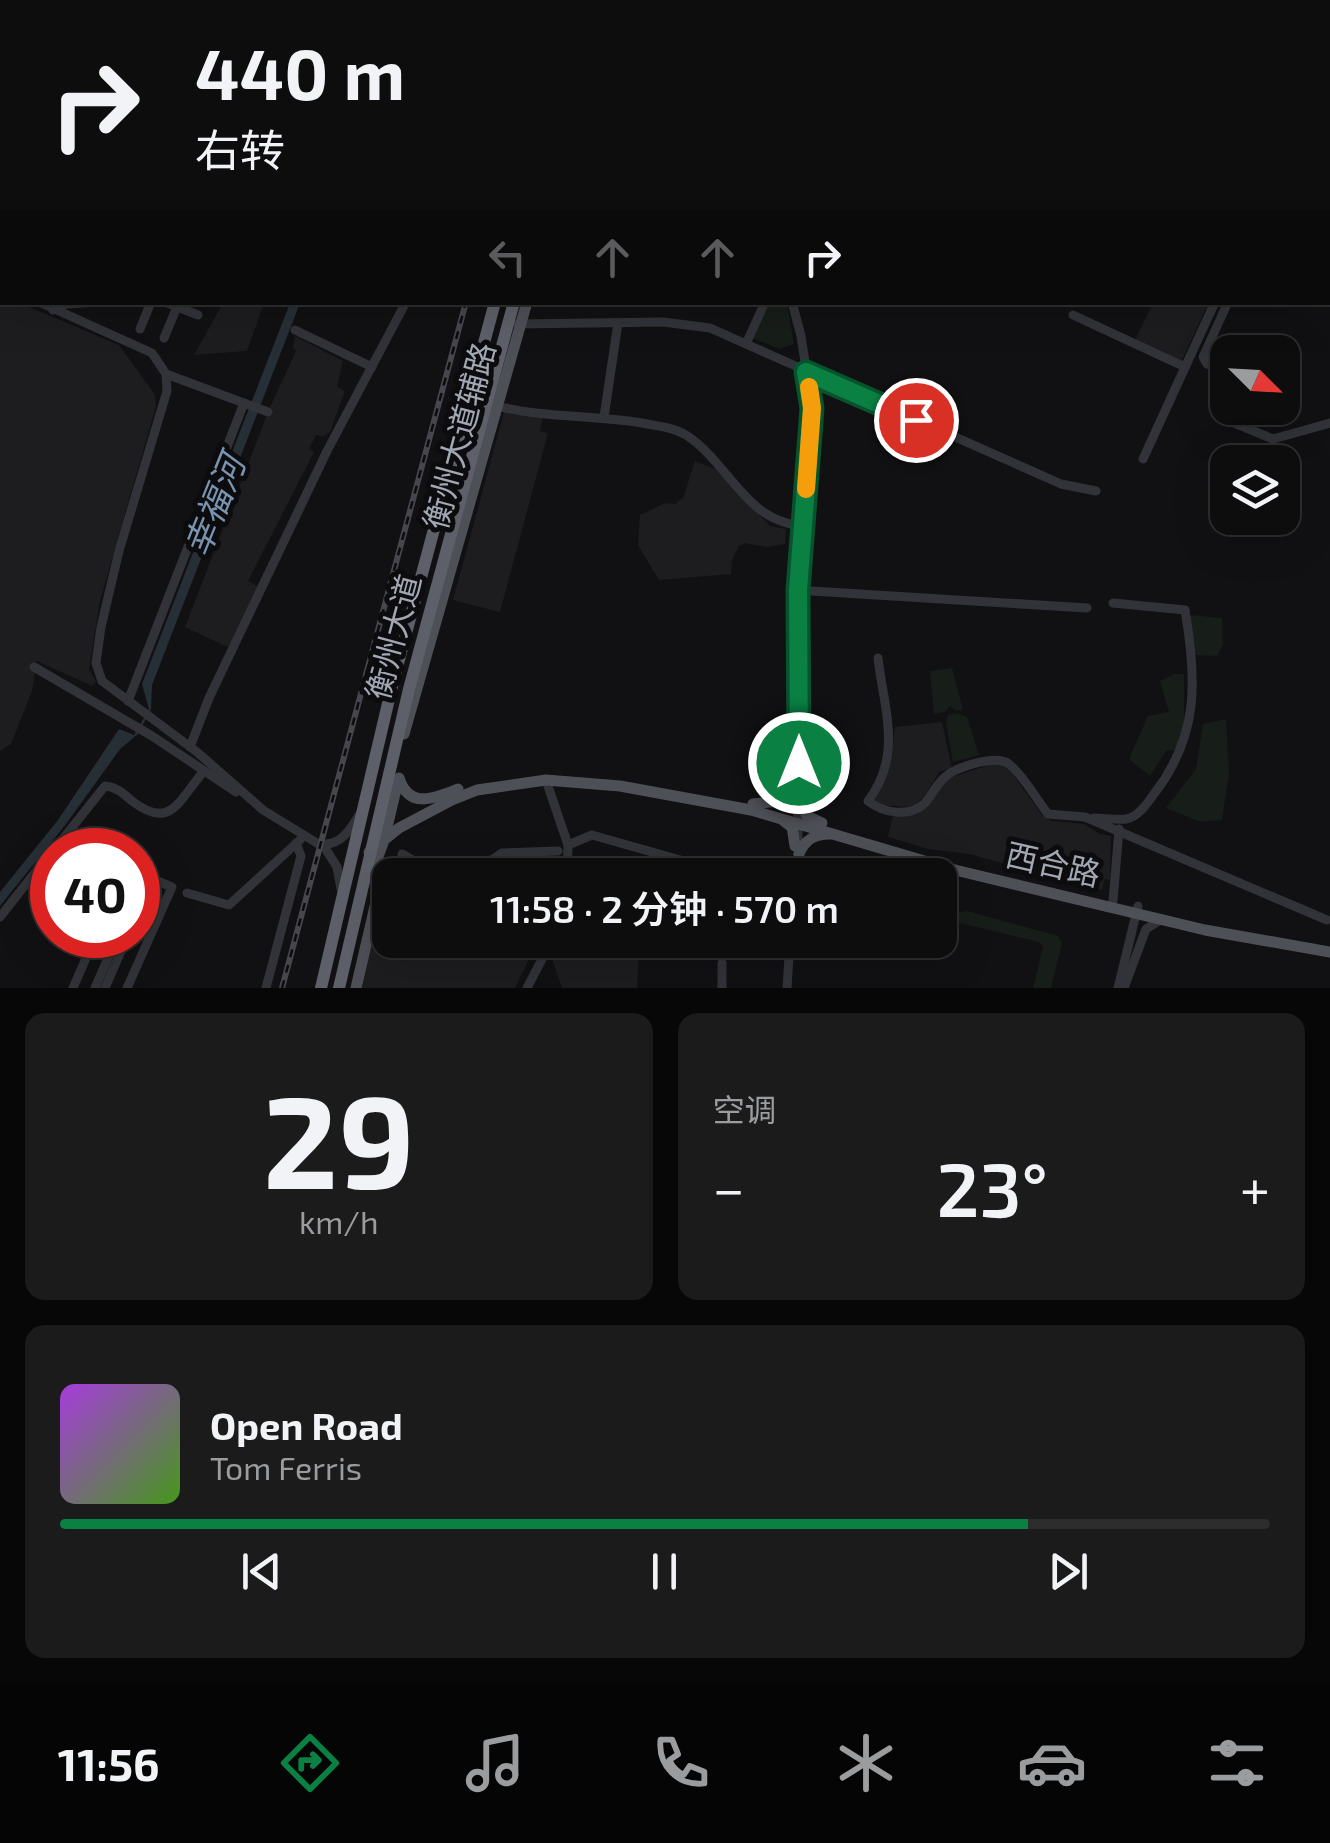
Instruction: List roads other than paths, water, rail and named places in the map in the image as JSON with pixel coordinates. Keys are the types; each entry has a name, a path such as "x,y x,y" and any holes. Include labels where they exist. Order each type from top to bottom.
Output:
{"highway":[{"name":"衡州大道","path":"320,988 360,813 494,305"},
{"name":"衡州大道","path":"383,858 395,759 516,305"},
{"name":"衡州大道","path":"339,988 372,896"}],"main road":[{"name":"衡州大道辅路","path":"384,840 399,778 395,759 497,406 513,324 525,305"},
{"name":"西合路","path":"399,778 406,793 418,800 505,776 547,773 660,784 753,804 955,870 1330,950"},
{"name":"西合路","path":"382,858 384,840 452,800 506,784 546,780 657,791 822,823 955,862 1113,900 1162,919 1283,946 1330,950"},
{"path":"753,804 788,800 796,792 808,816 822,823"},
{"path":"776,817 792,827 797,850"},
{"path":"797,850 815,836 837,834"},
{"path":"356,988 372,913"}],"street":[{"path":"44,305 139,345 152,353 166,374 167,392 118,551 96,663 102,681 190,746 264,810"},
{"path":"52,310 64,305"},
{"path":"140,329 150,305"},
{"path":"164,338 178,305 198,315"},
{"path":"190,746 208,698 318,468 404,305"},
{"path":"746,344 764,305"},
{"path":"792,305 812,408 794,590"},
{"path":"1143,459 1213,305"},
{"path":"1213,335 1227,305"},
{"path":"1072,315 1185,368"},
{"path":"513,324 663,322 710,328 1060,484 1096,491"},
{"path":"604,416 618,323"},
{"path":"294,330 372,367"},
{"path":"1210,342 1203,358 1210,365"},
{"path":"797,858 794,590 806,408 804,372"},
{"path":"166,374 266,411"},
{"path":"128,701 245,403"},
{"path":"497,406 522,412 604,416 684,433 762,512 779,522 797,524"},
{"path":"1238,425 1268,438 1330,423"},
{"path":"794,590 1087,608"},
{"path":"878,658 891,739 880,782 868,801 894,812 914,811 945,776 996,759 1008,764 1048,814 1129,819 1139,812 1180,757 1191,718 1192,645 1186,610 1114,603"},
{"path":"34,667 320,843 336,862 341,892"},
{"path":"72,828 105,786 116,788 153,816 162,815 170,811 204,771"},
{"path":"546,780 568,845 568,858"},
{"path":"320,843 333,843 344,837 360,813"},
{"path":"1084,818 1328,920"},
{"path":"1113,900 1119,819"},
{"path":"187,893 229,905 306,835"},
{"path":"568,845 592,835 673,858"},
{"path":"266,988 301,856 296,843"},
{"path":"495,858 502,853 558,851"},
{"path":"402,854 409,858"},
{"path":"0,916 30,880"},
{"path":"160,882 172,887 160,914"},
{"path":"1121,988 1140,910"},
{"path":"1121,988 1146,929 1162,919"},
{"path":"73,988 86,958"},
{"path":"95,988 110,958"},
{"path":"104,988 113,958"},
{"path":"127,988 141,958"},
{"path":"525,988 541,958"},
{"path":"789,988 790,958"},
{"path":"722,963 722,988"}],"water":[{"name":"幸福河","path":"289,305 299,305 152,685 151,709 138,734 120,749 63,828 52,828 119,729 134,735 149,709 142,684"},
{"path":"30,855 30,869 0,906 0,892"}],"railway":[{"path":"282,988 465,305"}]}
